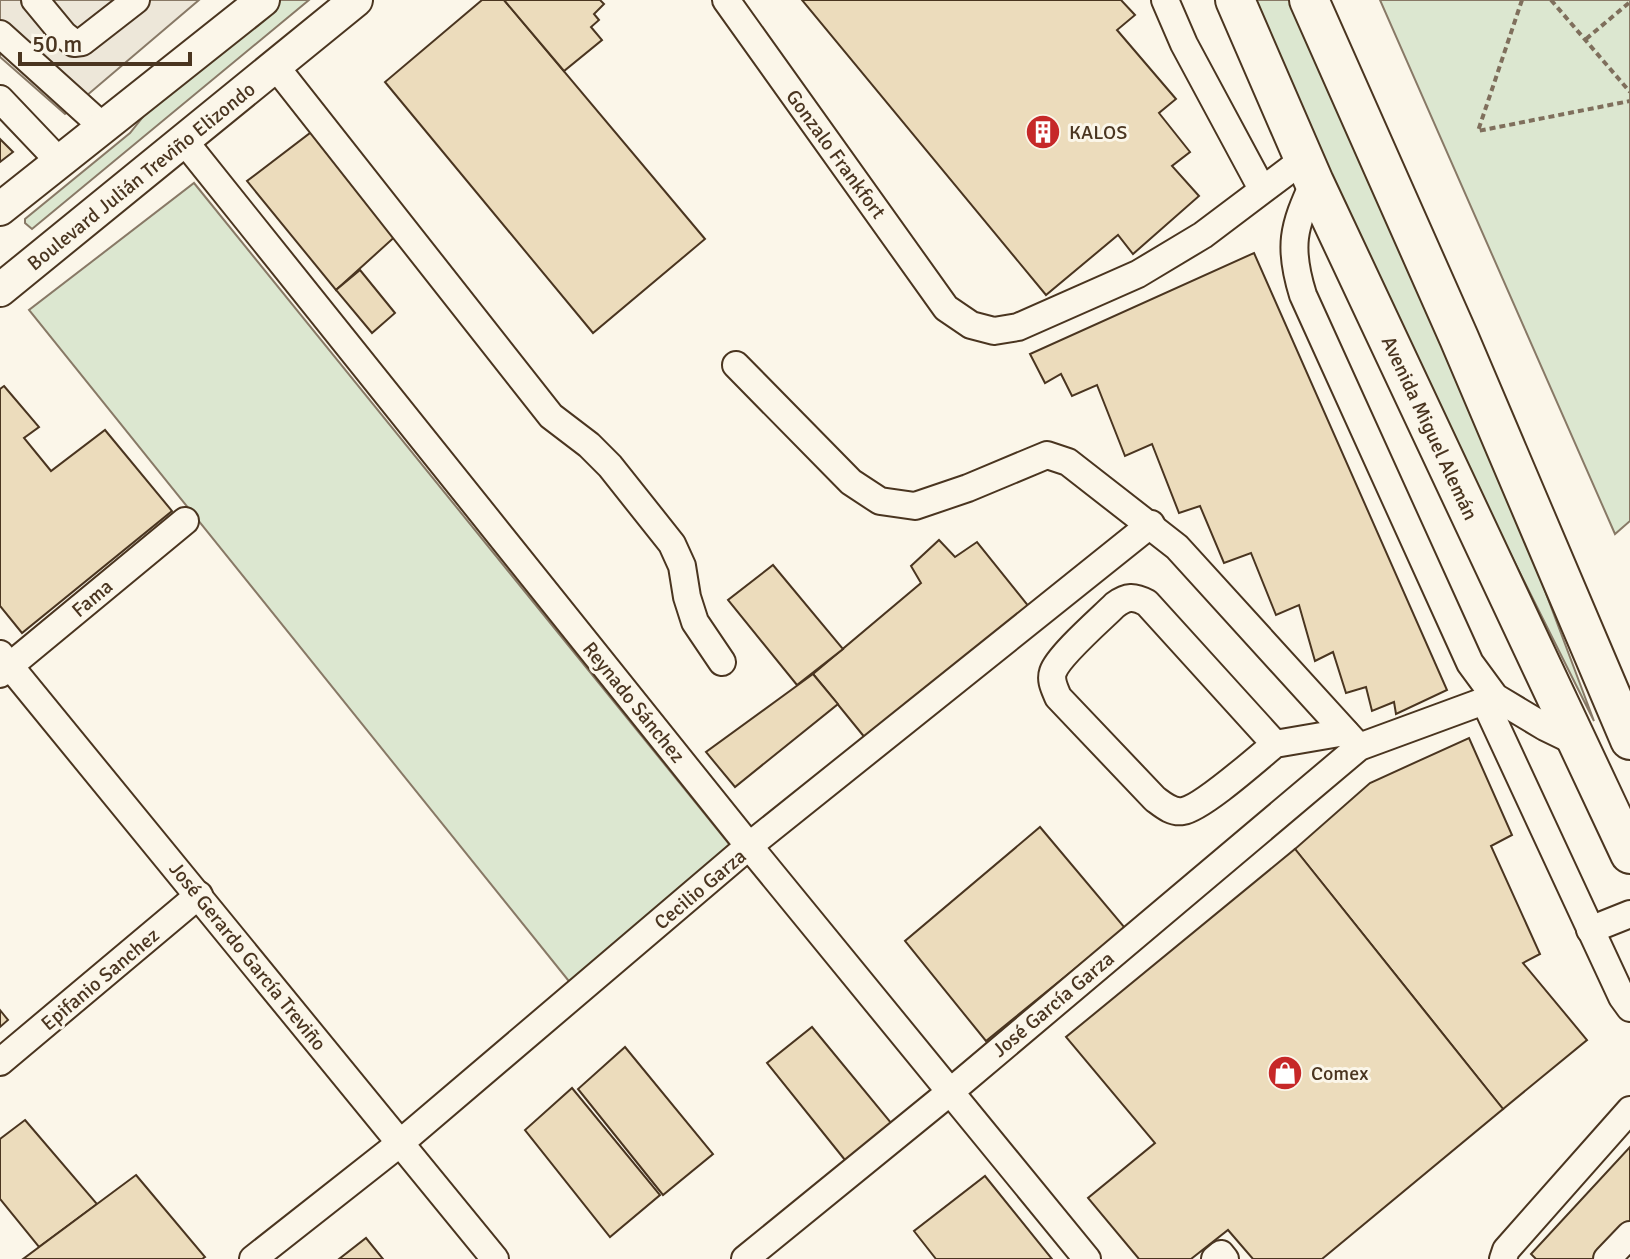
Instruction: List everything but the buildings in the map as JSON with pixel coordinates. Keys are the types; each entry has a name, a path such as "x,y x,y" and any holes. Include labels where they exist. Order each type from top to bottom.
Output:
{"highway":[{"name":"Avenida Miguel Alemán","path":"1235,0 1309,170 1630,854"},
{"path":"1309,0 1459,338 1629,735"}],"main road":[{"path":"314,35 340,0"},
{"name":"Boulevard Julián Treviño Elizondo","path":"0,290 356,0"},
{"path":"0,209 251,3"},
{"path":"0,231 94,155 102,126"}],"street":[{"path":"35,0 74,43 82,42 136,0"},
{"name":"Gonzalo Frankfort","path":"726,0 946,308 971,325 994,331 1018,327 1138,274 1203,235 1262,189"},
{"path":"1165,0 1184,44 1262,189 1309,170"},
{"path":"0,34 102,126"},
{"path":"276,67 531,393 551,416 589,445 610,466 672,544 682,566 695,622 722,662"},
{"path":"0,99 59,161"},
{"name":"Reynado Sánchez","path":"185,142 749,846 1087,1259"},
{"path":"1309,170 1293,235 1295,269 1303,295 1470,663 1490,698 1590,930 1630,1008"},
{"path":"736,365 851,482 880,501 915,506 1047,455 1068,462 1177,547 1352,739"},
{"name":"Fama","path":"3,665 185,521"},
{"name":"Cecilio Garza","path":"253,1259 399,1144 749,846 1151,524"},
{"path":"1275,744 1147,603 1137,598 1125,598 1115,605 1060,660 1053,672 1058,697 1168,809 1183,811 1200,803 1275,744 1352,739 1490,698 1578,743"},
{"name":"José Gerardo García Treviño","path":"3,665 199,895 495,1259"},
{"name":"José García Garza","path":"745,1259 950,1092 1352,739"},
{"name":"Epifanio Sanchez","path":"0,1062 199,895"},
{"path":"1590,930 1630,914"},
{"path":"1509,1256 1630,1110"},
{"path":"1607,1259 1630,1235"},
{"path":"1215,1259 1221,1254 1225,1259"}],"path":[{"path":"1522,0 1478,131 1630,101"},
{"path":"1551,0 1630,92"},
{"path":"1585,40 1630,2"}],"green space":[{"path":"278,0 309,0 32,229 25,223 25,219 130,133 162,93"},
{"path":"1248,0 1293,0 1506,487 1594,721 1461,455"},
{"path":"1380,0 1630,0 1630,521 1615,534"},
{"path":"194,183 734,850 572,985 29,310"}],"shaded area":[{"path":"0,0 199,0 65,114 0,57"}],"place":[{"name":"KALOS","path":"1043,132"},
{"name":"Comex","path":"1285,1073"}]}
